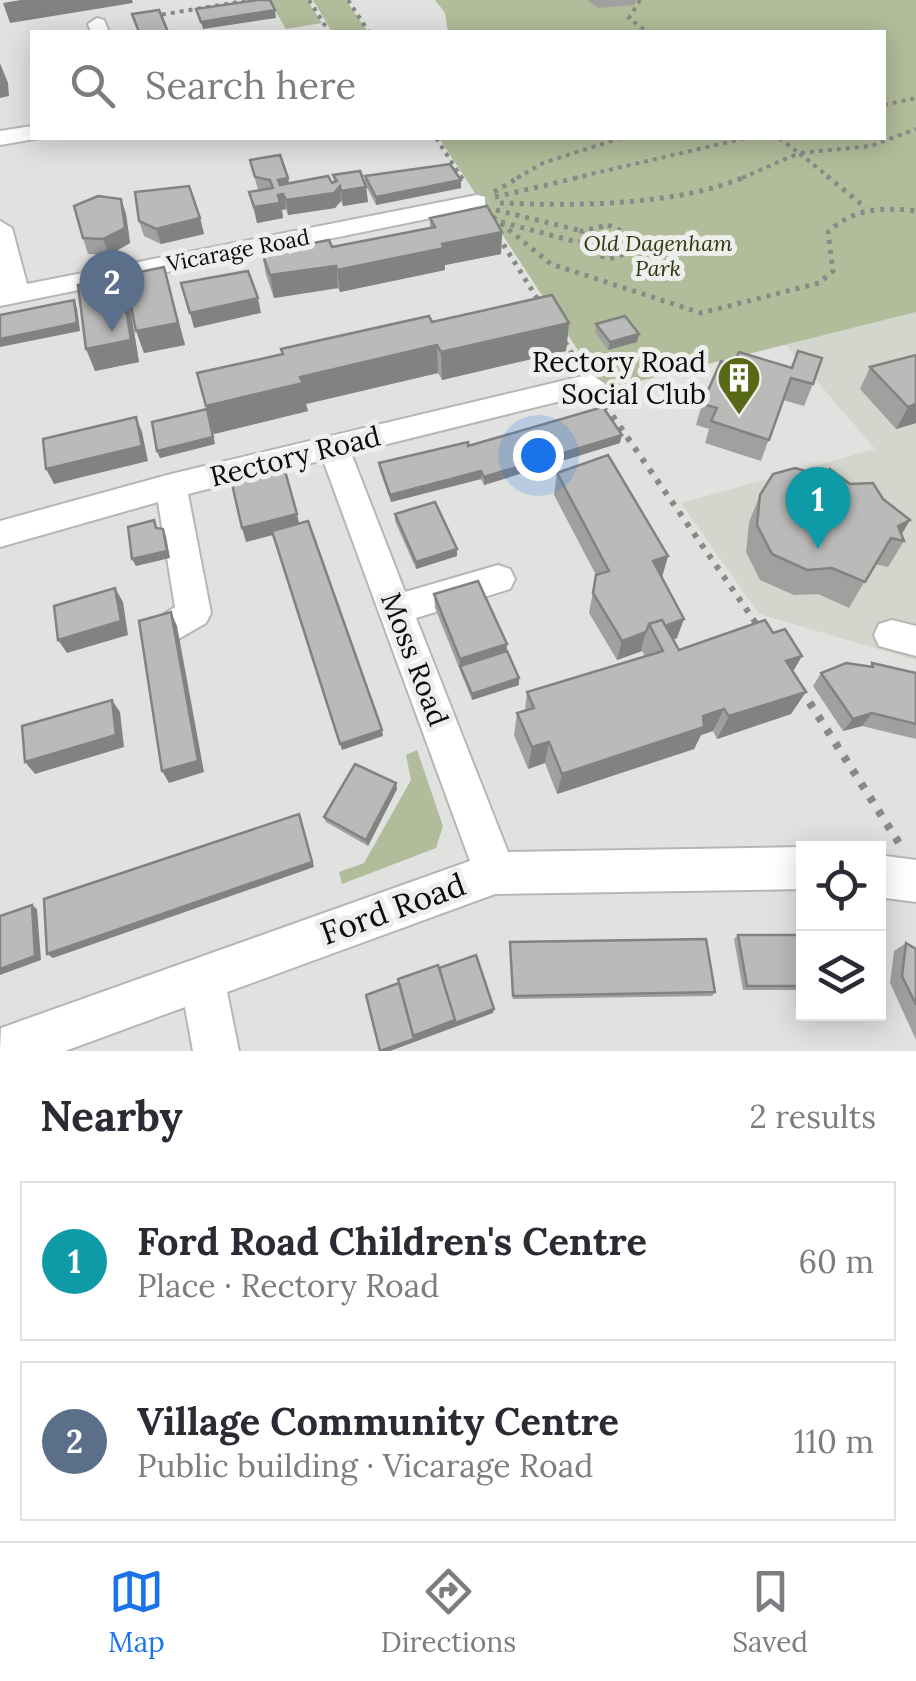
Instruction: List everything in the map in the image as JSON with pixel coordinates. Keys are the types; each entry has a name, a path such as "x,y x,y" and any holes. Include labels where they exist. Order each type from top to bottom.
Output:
{"street":[{"path":"0,138 30,133"},
{"name":"Vicarage Road","path":"8,296 478,204"},
{"path":"0,228 8,296"},
{"name":"Rectory Road","path":"0,534 171,486 591,384"},
{"name":"Moss Road","path":"333,446 495,873"},
{"path":"171,486 194,614 176,626"},
{"path":"396,609 498,579"},
{"name":"Ford Road","path":"1,1051 495,873 796,868"},
{"path":"202,978 216,1051"}],"path":[{"path":"98,28 251,0"},
{"path":"309,0 328,30"},
{"path":"348,0 368,30"},
{"path":"640,0 629,18 644,30"},
{"path":"886,106 916,98"},
{"path":"478,204 576,206 684,192 731,183 799,153 870,146 916,129"},
{"path":"437,140 550,318"},
{"path":"478,204 544,163 614,140"},
{"path":"478,204 738,140"},
{"path":"782,140 866,208"},
{"path":"478,204 551,264 701,313 819,282 833,270 828,232 842,217 866,208 916,211"},
{"path":"478,204 582,231 598,225 617,226 632,235 634,247 625,256 592,256 577,242 499,222"},
{"path":"577,242 582,231"},
{"path":"560,334 766,638"},
{"path":"799,686 854,765 900,871"}],"shaded area":[{"path":"916,312 916,660 759,614 681,503 875,449 785,344"}],"green space":[{"path":"269,0 307,0 322,23 286,29"},
{"path":"313,0 346,0 367,30 331,30"},
{"name":"Old Dagenham Park","path":"435,0 916,0 916,312 604,390 440,140 886,140 886,30 448,30 445,13"},
{"path":"417,750 443,826 436,848 342,884 339,872 364,863 411,780 406,755"}],"building":[{"path":"270,0 275,10 201,22 196,9"},
{"path":"159,10 167,30 138,30 132,14"},
{"path":"280,155 288,178 278,180 280,185 328,176 332,183 337,181 333,175 360,171 366,187 341,191 340,186 334,193 286,200 283,194 278,195 280,203 254,207 249,192 273,188 270,180 255,177 250,160"},
{"path":"450,164 461,180 376,197 365,176"},
{"path":"189,186 200,218 156,229 139,221 135,192"},
{"path":"98,196 121,199 125,228 103,239 83,238 74,206"},
{"path":"487,206 502,232 442,244 444,248 337,270 336,266 270,275 262,253 329,240 332,247 435,227 430,218"},
{"path":"164,267 178,323 136,331 129,296 124,297 131,340 86,349 78,285"},
{"path":"248,271 258,298 190,313 181,283"},
{"path":"552,295 569,323 441,352 437,345 300,377 303,383 206,406 197,373 283,354 281,349 429,316 432,322"},
{"path":"74,300 77,323 0,339 0,315"},
{"path":"625,316 639,334 610,342 596,324"},
{"name":"Rectory Road Social Club","path":"798,351 822,358 813,384 791,378 769,440 711,421 717,408 702,404 721,361 733,365 739,352 792,368"},
{"path":"916,355 916,404 908,407 870,367"},
{"path":"603,407 622,435 484,477 481,471 390,495 379,463 468,442 468,446"},
{"path":"207,409 213,437 157,451 152,422"},
{"path":"136,417 142,446 46,469 43,439"},
{"path":"608,455 668,556 653,561 684,619 665,626 662,620 649,624 646,632 622,641 593,593 596,575 609,571 557,473"},
{"path":"795,468 829,478 830,469 850,484 873,483 883,499 910,520 898,526 904,541 891,538 865,582 832,568 807,570 772,554 757,525 760,495 773,474"},
{"path":"285,471 297,514 242,528 232,484"},
{"path":"435,502 457,549 416,562 395,514"},
{"path":"154,520 156,528 163,529 167,551 132,559 128,527"},
{"path":"308,521 382,730 340,744 272,531"},
{"path":"478,581 507,644 460,659 434,594"},
{"path":"115,588 121,621 58,640 54,606"},
{"path":"171,612 198,761 162,771 139,621"},
{"path":"662,620 679,650 765,620 773,633 785,629 802,656 786,661 806,692 729,716 724,709 703,716 704,727 562,774 549,742 532,747 517,713 534,708 527,692 663,651 649,624"},
{"path":"507,651 519,678 472,694 460,666"},
{"path":"846,663 873,667 872,663 916,673 916,724 872,713 853,719 821,673"},
{"path":"112,700 116,735 25,762 22,726"},
{"path":"355,764 396,783 366,840 324,817"},
{"path":"299,814 312,862 47,954 44,899"},
{"path":"32,905 35,956 0,969 0,916"},
{"path":"738,935 796,935 796,986 747,986"},
{"path":"706,939 715,992 513,996 510,942"},
{"path":"906,943 916,949 916,1005 902,976"},
{"path":"476,955 494,1009 455,1023 439,968"},
{"path":"438,965 455,1020 413,1036 398,979"},
{"path":"399,983 414,1039 380,1051 366,995"}],"place":[{"name":"Village Community Centre","path":"112,332"},
{"name":"Rectory Road Social Club","path":"739,416"},
{"name":"Ford Road Children's Centre","path":"818,549"}]}
